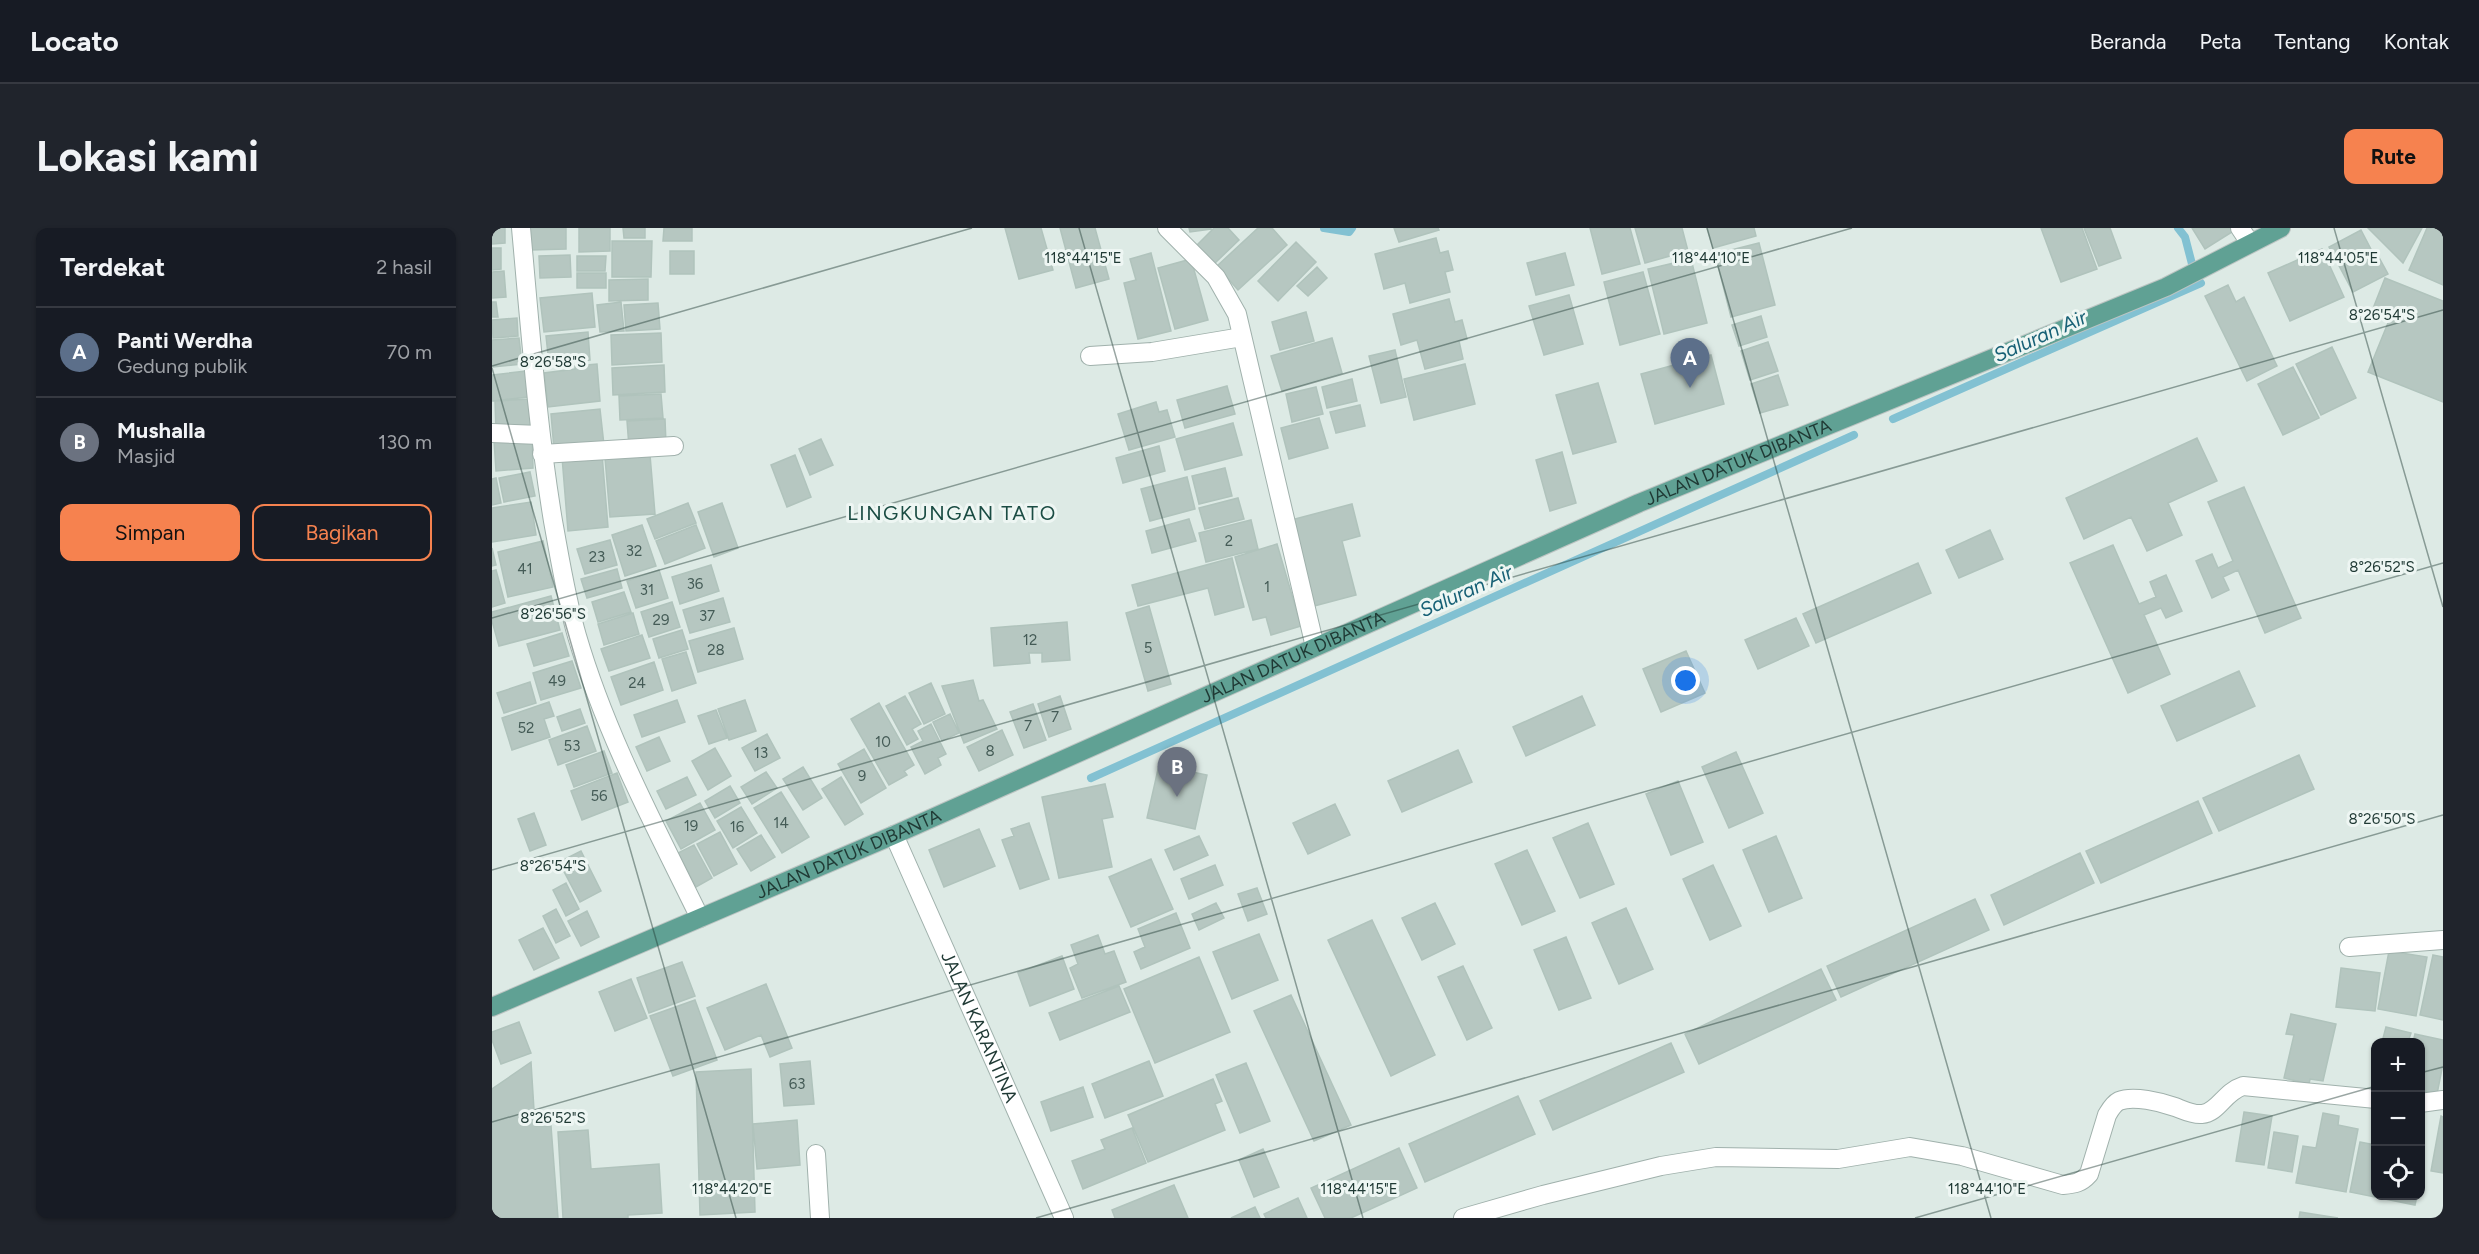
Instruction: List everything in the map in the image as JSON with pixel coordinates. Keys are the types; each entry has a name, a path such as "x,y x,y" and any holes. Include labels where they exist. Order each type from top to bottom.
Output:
{"main road":[{"path":"2245,236 2281,228"},
{"name":"JALAN DATUK DIBANTA","path":"492,1007 894,835 1640,503 2166,287 2192,274 2245,236"}],"street":[{"path":"521,228 542,454 565,588 577,636 597,698 618,749 700,918"},
{"path":"1167,228 1216,277 1237,314 1315,647"},
{"path":"1090,356 1152,352 1242,337"},
{"path":"492,433 540,435"},
{"path":"542,454 674,446"},
{"name":"JALAN KARANTINA","path":"894,835 1064,1218"},
{"path":"2349,947 2443,940"},
{"path":"1463,1218 1543,1195 1661,1166 1716,1157 1838,1159 1910,1147 1962,1156 2063,1185 2074,1184 2083,1181 2089,1174 2107,1115 2119,1101 2129,1099 2168,1104 2193,1114 2203,1114 2216,1109 2227,1094 2243,1086 2371,1099"},
{"path":"2425,1102 2443,1100"},
{"path":"816,1154 820,1218"}],"building":[{"path":"492,228 505,228 505,243 492,244"},
{"path":"530,228 566,228 566,249 531,250"},
{"path":"579,228 610,228 610,251 579,252"},
{"path":"623,228 645,228 645,238 624,238"},
{"path":"664,228 692,228 692,241 663,241"},
{"path":"1005,228 1041,228 1053,270 1019,279"},
{"path":"1060,228 1095,228 1109,279 1076,288"},
{"path":"1189,228 1211,228 1211,229 1190,232"},
{"path":"1214,228 1228,228 1239,240 1214,264 1196,246"},
{"path":"1258,228 1272,228 1287,245 1238,290 1217,266"},
{"path":"1394,228 1438,228 1439,230 1399,242"},
{"path":"1590,228 1630,228 1640,264 1602,274"},
{"path":"1635,228 1682,228 1688,251 1645,263"},
{"path":"1707,228 1754,228 1756,236 1713,248"},
{"path":"2041,228 2082,228 2097,269 2061,282"},
{"path":"2084,228 2110,228 2121,258 2099,266"},
{"path":"2192,228 2233,228 2235,230 2205,249"},
{"path":"2368,228 2422,228 2403,263"},
{"path":"2427,228 2443,228 2443,285 2409,270"},
{"path":"2361,230 2373,253 2376,252 2388,274 2353,292 2329,247"},
{"path":"1436,238 1440,253 1448,251 1453,270 1445,272 1450,292 1410,303 1405,283 1384,289 1375,254"},
{"path":"612,241 652,241 651,277 612,277"},
{"path":"1296,242 1316,262 1278,301 1258,281"},
{"path":"1759,243 1775,305 1731,317 1715,254"},
{"path":"492,248 501,248 501,269 492,270"},
{"path":"2322,249 2344,297 2290,321 2268,273"},
{"path":"670,251 694,251 694,274 670,274"},
{"path":"1151,253 1171,331 1138,339 1124,283 1136,280 1130,259"},
{"path":"1565,253 1574,285 1536,295 1527,263"},
{"path":"570,255 571,277 540,278 539,256"},
{"path":"577,256 606,256 605,271 577,271"},
{"path":"1191,259 1208,320 1175,329 1158,268"},
{"path":"1691,259 1707,323 1664,334 1648,269"},
{"path":"1317,267 1327,278 1308,296 1297,286"},
{"path":"504,271 506,297 492,298 492,272"},
{"path":"1643,272 1660,334 1620,345 1604,282"},
{"path":"577,273 606,273 606,288 577,288"},
{"path":"2385,278 2443,301 2443,402 2368,372 2390,318 2372,311"},
{"path":"648,279 648,300 609,301 609,280"},
{"path":"2228,285 2236,302 2244,297 2277,366 2247,381 2205,296"},
{"path":"592,293 595,327 544,332 540,298"},
{"path":"1569,295 1583,344 1544,355 1529,306"},
{"path":"1449,299 1455,322 1462,320 1467,339 1459,341 1463,359 1425,369 1417,340 1401,345 1393,314"},
{"path":"492,302 496,302 498,317 492,317"},
{"path":"621,302 624,331 600,332 597,305"},
{"path":"658,303 660,329 626,331 624,305"},
{"path":"1306,312 1314,341 1280,350 1272,322"},
{"path":"1761,316 1767,337 1739,346 1732,325"},
{"path":"517,318 518,336 493,338 492,320"},
{"path":"588,332 590,360 549,364 546,336"},
{"path":"661,333 662,362 612,365 611,335"},
{"path":"519,338 522,364 492,367 492,340"},
{"path":"1332,338 1342,373 1282,391 1271,356"},
{"path":"1768,342 1778,371 1750,380 1741,351"},
{"path":"2332,347 2356,398 2321,415 2296,364"},
{"path":"1395,350 1406,397 1381,403 1369,356"},
{"path":"1711,355 1724,404 1655,424 1641,374"},
{"path":"597,364 600,401 548,407 544,373"},
{"path":"1465,364 1475,404 1414,420 1404,379"},
{"path":"664,365 665,392 613,395 612,368"},
{"path":"2293,367 2319,418 2283,435 2258,384"},
{"path":"526,371 528,397 492,401 492,375"},
{"path":"1778,375 1788,405 1760,413 1751,384"},
{"path":"1352,379 1357,401 1327,408 1322,387"},
{"path":"1598,383 1616,442 1573,454 1556,395"},
{"path":"1227,386 1235,414 1185,428 1177,400"},
{"path":"1316,387 1323,414 1292,422 1286,394"},
{"path":"661,394 663,418 620,420 619,396"},
{"path":"530,399 531,430 496,432 495,401"},
{"path":"1156,402 1159,412 1167,410 1175,437 1129,450 1118,414"},
{"path":"1360,405 1365,426 1336,433 1330,412"},
{"path":"600,409 604,445 554,449 551,414"},
{"path":"1319,418 1328,448 1289,459 1281,428"},
{"path":"665,419 666,444 629,447 627,421"},
{"path":"1233,423 1242,455 1185,470 1176,439"},
{"path":"532,438 533,468 496,471 494,440"},
{"path":"2197,438 2217,481 2168,503 2182,535 2147,551 2131,517 2084,539 2066,498"},
{"path":"821,439 833,465 810,475 799,449"},
{"path":"1159,446 1165,471 1123,483 1116,458"},
{"path":"1562,452 1576,503 1550,511 1536,460"},
{"path":"602,454 608,527 568,531 562,457"},
{"path":"650,455 655,514 610,517 605,458"},
{"path":"795,455 811,497 787,507 771,465"},
{"path":"1225,468 1232,496 1199,504 1192,476"},
{"path":"530,472 535,496 504,502 499,478"},
{"path":"1187,477 1195,509 1150,521 1141,489"},
{"path":"496,478 501,503 492,505 492,479"},
{"path":"2244,487 2301,618 2265,633 2238,570 2223,577 2229,590 2212,598 2196,561 2212,554 2218,568 2233,561 2208,502"},
{"path":"1238,498 1244,519 1205,529 1199,508"},
{"path":"531,502 536,535 492,542 492,508"},
{"path":"688,503 696,523 655,539 647,519"},
{"path":"722,503 738,548 714,557 698,512"},
{"path":"1352,504 1360,536 1342,541 1356,595 1314,606 1291,520"},
{"path":"1189,519 1196,541 1152,553 1146,531"},
{"path":"1251,520 1258,549 1206,562 1199,533"},
{"path":"642,525 656,566 625,576 612,535"},
{"path":"696,525 705,548 665,564 656,541"},
{"path":"1990,530 2003,559 1959,578 1946,550"},
{"path":"610,540 617,565 585,574 577,549"},
{"path":"543,541 553,587 508,597 498,552"},
{"path":"1277,544 1301,626 1271,635 1266,617 1253,620 1235,557"},
{"path":"2113,545 2139,604 2156,597 2150,582 2166,575 2182,611 2166,618 2161,608 2144,615 2170,674 2128,693 2070,563"},
{"path":"492,548 496,565 492,566"},
{"path":"1232,558 1244,607 1215,615 1208,588 1138,606 1132,585"},
{"path":"1918,563 1931,593 1816,643 1803,614"},
{"path":"711,565 719,591 680,604 672,577"},
{"path":"617,569 622,588 587,598 581,579"},
{"path":"496,570 505,603 492,607 492,571"},
{"path":"659,570 668,598 636,608 627,581"},
{"path":"624,592 631,612 598,622 592,602"},
{"path":"551,596 560,630 499,646 492,621 492,612"},
{"path":"723,598 730,622 690,633 683,610"},
{"path":"672,602 680,627 649,637 641,612"},
{"path":"1149,606 1171,684 1148,691 1126,613"},
{"path":"633,613 639,634 604,645 598,624"},
{"path":"1796,618 1809,646 1758,669 1745,640"},
{"path":"1067,622 1070,660 1042,662 1042,653 1029,653 1030,663 994,666 991,628"},
{"path":"734,628 743,659 698,672 689,641"},
{"path":"682,630 688,649 659,658 653,639"},
{"path":"562,633 569,656 534,666 527,644"},
{"path":"642,635 650,658 609,671 601,649"},
{"path":"1686,651 1705,693 1661,712 1643,669"},
{"path":"686,652 696,683 672,691 662,659"},
{"path":"572,661 581,688 541,700 533,673"},
{"path":"654,662 663,690 621,705 611,677"},
{"path":"2239,671 2255,706 2177,741 2161,706"},
{"path":"973,680 979,701 983,700 997,729 964,743 942,686"},
{"path":"530,682 536,703 504,713 497,693"},
{"path":"931,683 945,714 924,724 909,693"},
{"path":"905,696 921,724 912,729 918,739 907,745 886,706"},
{"path":"1060,696 1071,729 1049,737 1038,704"},
{"path":"1582,696 1595,725 1526,756 1513,727"},
{"path":"677,700 685,722 642,737 634,715"},
{"path":"745,700 756,731 729,740 718,709"},
{"path":"549,702 554,716 544,719 550,737 512,750 502,718"},
{"path":"879,703 914,765 904,771 907,775 889,785 851,719"},
{"path":"1033,704 1046,740 1024,748 1010,712"},
{"path":"580,709 585,723 562,731 557,717"},
{"path":"716,710 727,738 709,744 698,716"},
{"path":"950,714 959,733 942,741 933,722"},
{"path":"931,724 946,754 938,758 941,765 925,774 911,747 923,741 918,731"},
{"path":"587,726 596,751 558,765 549,740"},
{"path":"1002,730 1013,755 979,771 967,747"},
{"path":"767,734 780,758 755,771 742,748"},
{"path":"659,737 670,761 647,771 636,747"},
{"path":"715,748 731,776 708,790 692,761"},
{"path":"864,749 886,788 861,803 838,764"},
{"path":"1458,750 1472,782 1402,812 1388,781"},
{"path":"604,751 612,773 574,787 566,765"},
{"path":"1736,752 1763,813 1729,828 1702,767"},
{"path":"2299,755 2314,789 2219,831 2203,798"},
{"path":"1159,765 1207,775 1195,829 1147,818"},
{"path":"803,767 822,798 803,810 783,779"},
{"path":"766,772 777,788 752,804 741,787"},
{"path":"617,773 628,802 582,820 571,791"},
{"path":"687,777 696,795 666,809 657,791"},
{"path":"841,777 863,814 845,825 822,789"},
{"path":"1678,781 1703,842 1671,855 1646,794"},
{"path":"1105,784 1113,817 1102,819 1112,867 1059,878 1042,797"},
{"path":"730,786 740,803 715,818 705,801"},
{"path":"781,792 809,837 782,853 754,808"},
{"path":"2198,801 2212,833 2101,883 2086,851"},
{"path":"700,803 715,830 681,849 666,821"},
{"path":"1335,804 1350,835 1308,854 1293,823"},
{"path":"741,807 757,833 733,848 717,821"},
{"path":"534,813 546,845 530,851 518,819"},
{"path":"1029,823 1049,879 1020,889 1002,840 1014,836 1011,829"},
{"path":"1588,823 1614,884 1580,898 1553,838"},
{"path":"979,829 995,866 944,887 929,850"},
{"path":"720,832 737,864 714,876 697,844"},
{"path":"761,835 775,857 751,871 737,849"},
{"path":"1199,836 1208,855 1174,870 1165,850"},
{"path":"1776,836 1802,898 1769,912 1743,850"},
{"path":"694,845 712,878 696,887 678,853"},
{"path":"1527,850 1555,911 1522,925 1495,864"},
{"path":"581,851 601,891 580,902 559,862"},
{"path":"2080,853 2094,883 2004,925 1991,895"},
{"path":"1151,859 1173,909 1131,927 1109,877"},
{"path":"1215,865 1223,885 1189,899 1181,879"},
{"path":"1713,865 1741,926 1710,940 1683,879"},
{"path":"566,883 579,909 566,916 553,890"},
{"path":"1257,888 1267,914 1248,921 1238,894"},
{"path":"1975,899 1989,930 1841,997 1827,966"},
{"path":"1216,903 1224,918 1199,930 1192,914"},
{"path":"1435,903 1455,944 1422,960 1402,918"},
{"path":"1626,908 1653,969 1619,984 1592,923"},
{"path":"556,909 570,936 556,943 543,916"},
{"path":"587,911 599,937 581,946 568,921"},
{"path":"1176,913 1190,948 1141,969 1134,952 1145,947 1138,929"},
{"path":"1372,920 1435,1055 1391,1076 1328,940"},
{"path":"543,928 559,958 534,970 519,940"},
{"path":"1259,934 1278,980 1232,999 1213,952"},
{"path":"1098,935 1105,954 1114,951 1126,982 1082,998 1070,968 1078,964 1071,945"},
{"path":"1566,937 1591,998 1559,1010 1534,950"},
{"path":"2389,951 2427,957 2416,1016 2378,1009"},
{"path":"2433,955 2443,957 2443,1020 2420,1015"},
{"path":"1062,956 1074,989 1030,1006 1018,973"},
{"path":"1199,957 1230,1032 1155,1063 1124,989"},
{"path":"682,962 695,996 649,1013 637,978"},
{"path":"1463,966 1492,1028 1467,1040 1438,977"},
{"path":"2341,968 2380,973 2375,1011 2336,1007"},
{"path":"1821,969 1836,1000 1699,1064 1685,1034"},
{"path":"631,979 647,1018 615,1031 599,992"},
{"path":"766,984 792,1048 770,1057 761,1035 725,1050 707,1008"},
{"path":"1119,986 1130,1012 1060,1040 1049,1013"},
{"path":"1291,995 1351,1125 1314,1141 1254,1011"},
{"path":"695,1000 717,1060 673,1076 650,1016"},
{"path":"2291,1014 2336,1024 2323,1081 2310,1079 2309,1084 2284,1078 2294,1035 2286,1034"},
{"path":"519,1022 531,1053 501,1064 492,1040 492,1032"},
{"path":"2386,1027 2411,1033 2409,1038 2383,1038"},
{"path":"2415,1034 2443,1040 2443,1064 2437,1094 2425,1091 2425,1038 2414,1038"},
{"path":"1671,1043 1684,1072 1553,1130 1540,1101"},
{"path":"810,1061 814,1104 784,1106 780,1064"},
{"path":"1149,1061 1163,1096 1105,1118 1092,1084"},
{"path":"531,1062 535,1126 551,1126 558,1218 492,1218 492,1089"},
{"path":"1246,1063 1270,1121 1240,1133 1216,1075"},
{"path":"751,1069 755,1212 700,1215 696,1072"},
{"path":"1213,1079 1222,1101 1215,1104 1225,1130 1148,1162 1128,1115"},
{"path":"1083,1087 1093,1117 1051,1131 1041,1102"},
{"path":"1518,1096 1535,1134 1425,1182 1409,1144"},
{"path":"2244,1112 2272,1116 2264,1165 2236,1161"},
{"path":"2323,1113 2339,1116 2338,1125 2358,1129 2346,1192 2296,1183 2303,1146 2316,1148"},
{"path":"2441,1116 2443,1117 2443,1173 2431,1171"},
{"path":"797,1120 800,1165 757,1169 753,1124"},
{"path":"1132,1128 1146,1163 1083,1189 1072,1161 1105,1149 1101,1140"},
{"path":"588,1130 591,1169 659,1164 662,1213 628,1215 628,1218 563,1218 558,1132"},
{"path":"2274,1132 2298,1136 2292,1172 2268,1168"},
{"path":"2360,1142 2371,1144 2371,1196 2350,1192"},
{"path":"1399,1148 1417,1188 1351,1218 1325,1218 1311,1188"},
{"path":"1263,1149 1279,1187 1254,1197 1239,1160"},
{"path":"1174,1185 1188,1218 1115,1218 1112,1210"},
{"path":"1298,1198 1307,1218 1266,1218 1264,1214"},
{"path":"2390,1200 2416,1200 2415,1205"},
{"path":"1255,1207 1260,1218 1231,1218"},
{"path":"2300,1212 2338,1218 2299,1218"}],"waterway":[{"path":"1324,228 1349,232 1352,228"},
{"path":"2178,228 2185,237 2192,264"},
{"name":"Saluran Air","path":"1893,419 2201,283"},
{"name":"Saluran Air","path":"1091,778 1854,435"}],"place":[{"name":"Panti Werdha","path":"1690,388"},
{"name":"Mushalla","path":"1177,797"}],"district":[{"name":"LINGKUNGAN TATO","path":"952,513"}]}
